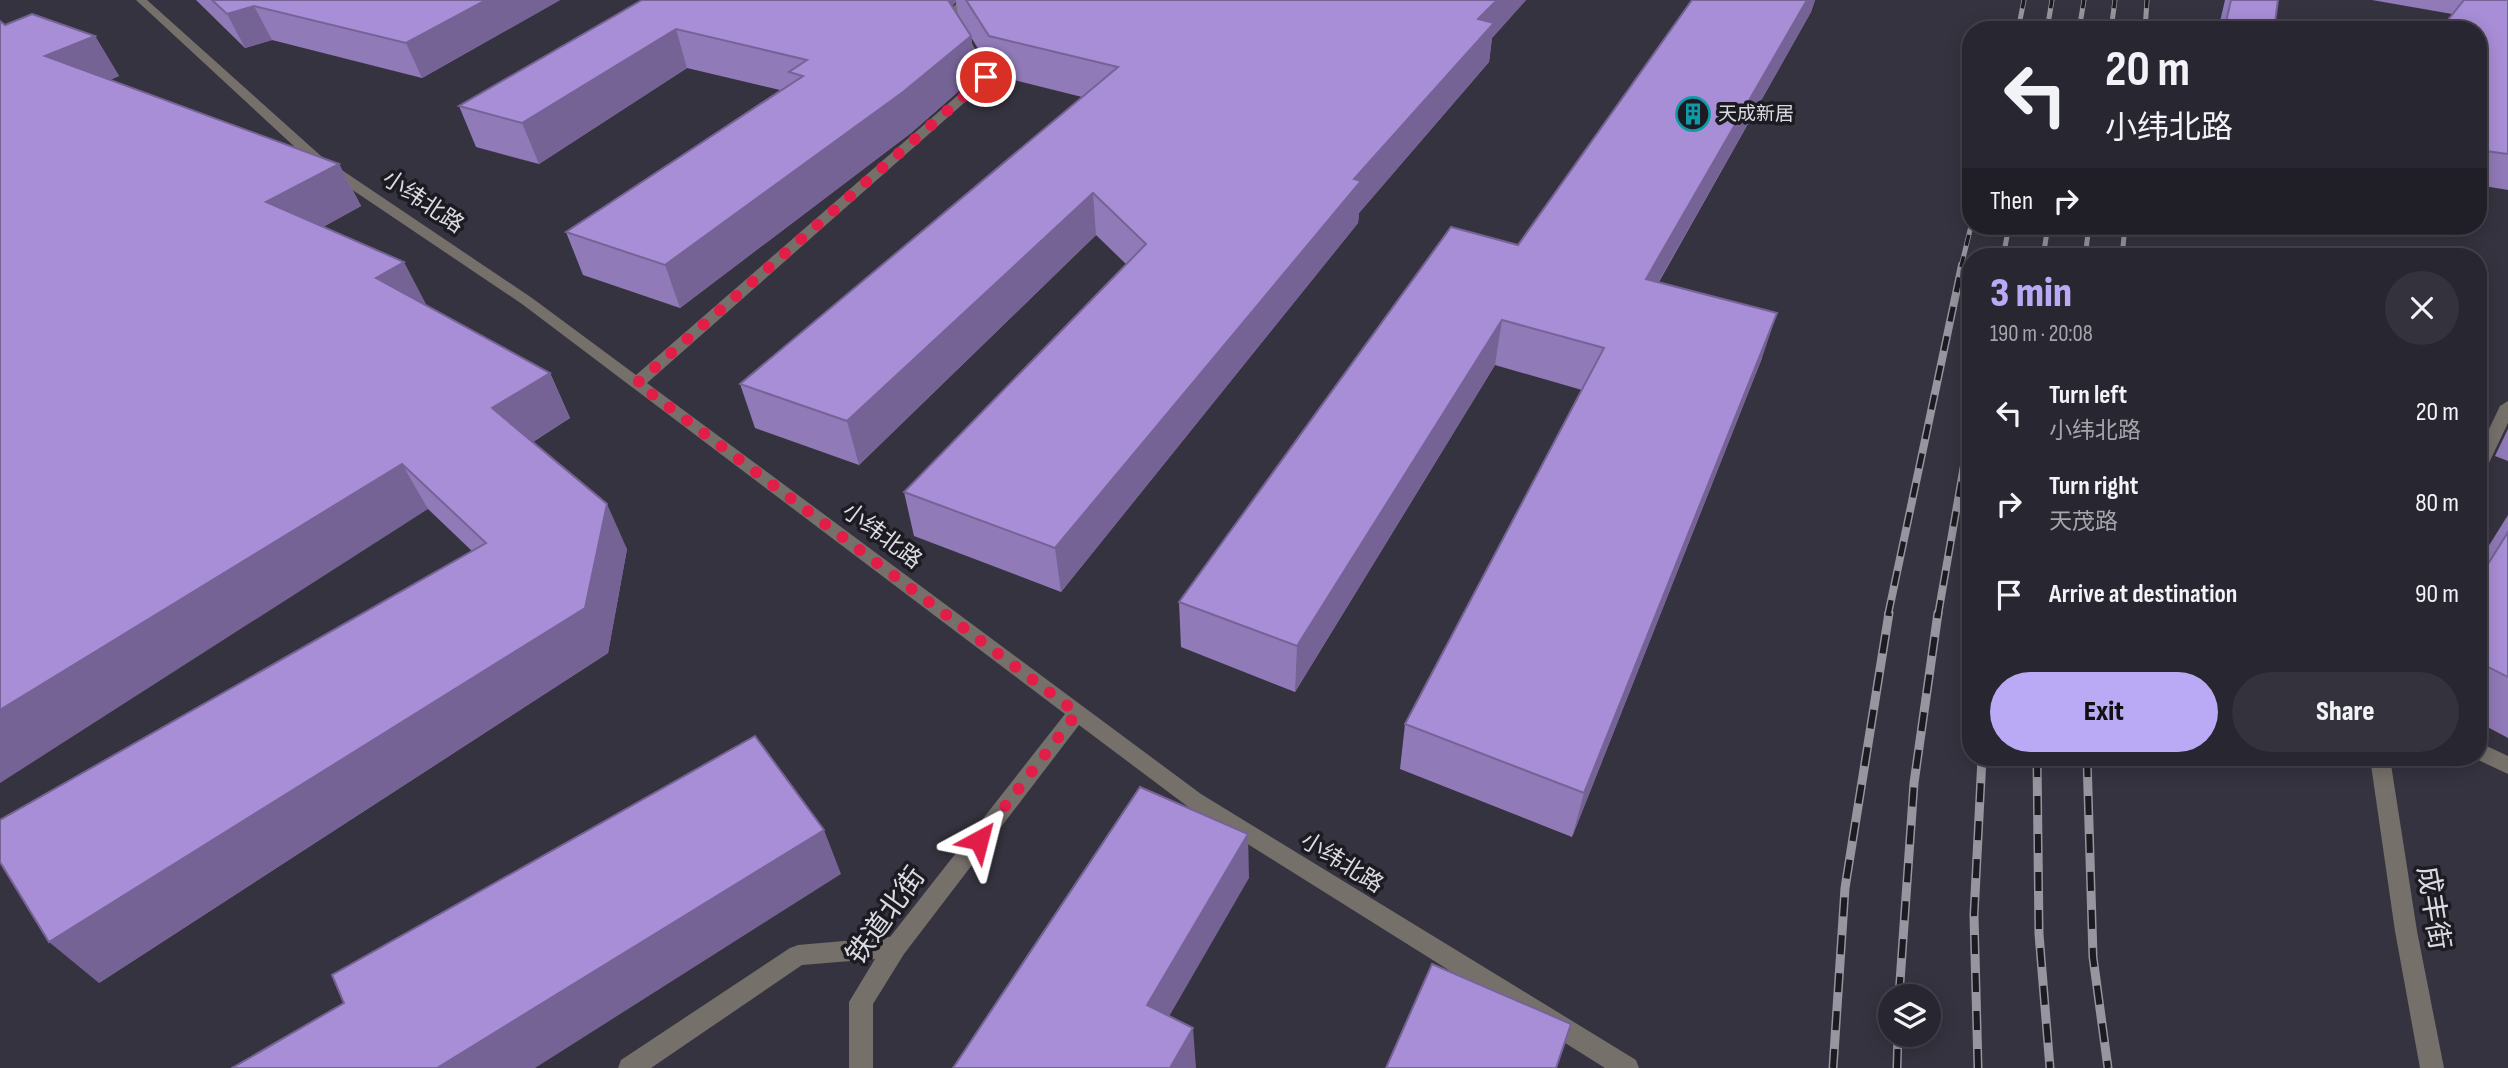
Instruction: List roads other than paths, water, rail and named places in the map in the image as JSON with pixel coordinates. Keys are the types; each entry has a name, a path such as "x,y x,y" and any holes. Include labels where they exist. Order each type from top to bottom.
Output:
{"street":[{"name":"小纬北路","path":"141,0 316,159 527,301 1194,800 1627,1068"},
{"path":"637,383 986,77 949,15 968,0"},
{"path":"2487,449 2508,406"},
{"name":"铁道北街","path":"861,1068 861,1002 897,947 1077,713"},
{"path":"2487,755 2508,766"},
{"name":"成丰街","path":"2380,766 2406,931 2432,1068"},
{"path":"630,1068 798,955 897,947"}],"railway":[{"path":"2020,21 2024,0"},
{"path":"2048,21 2052,0"},
{"path":"2080,21 2084,0"},
{"path":"2112,21 2115,0"},
{"path":"2146,21 2147,0"},
{"path":"1966,248 1969,235"},
{"path":"2005,248 2007,235"},
{"path":"2044,248 2047,235"},
{"path":"2086,248 2088,235"},
{"path":"2123,248 2124,235"},
{"path":"1961,267 1962,263"},
{"path":"1888,615 1962,265"},
{"path":"1938,615 1962,477"},
{"path":"1833,1068 1845,888 1889,613"},
{"path":"1900,984 1914,783 1938,613"},
{"path":"1978,1068 1974,915 1982,766"},
{"path":"2037,766 2039,934 2050,1068"},
{"path":"2087,766 2093,957 2108,1068"},
{"path":"1897,1068 1898,1047"}],"place":[{"name":"天成新居","path":"1693,114"}]}
